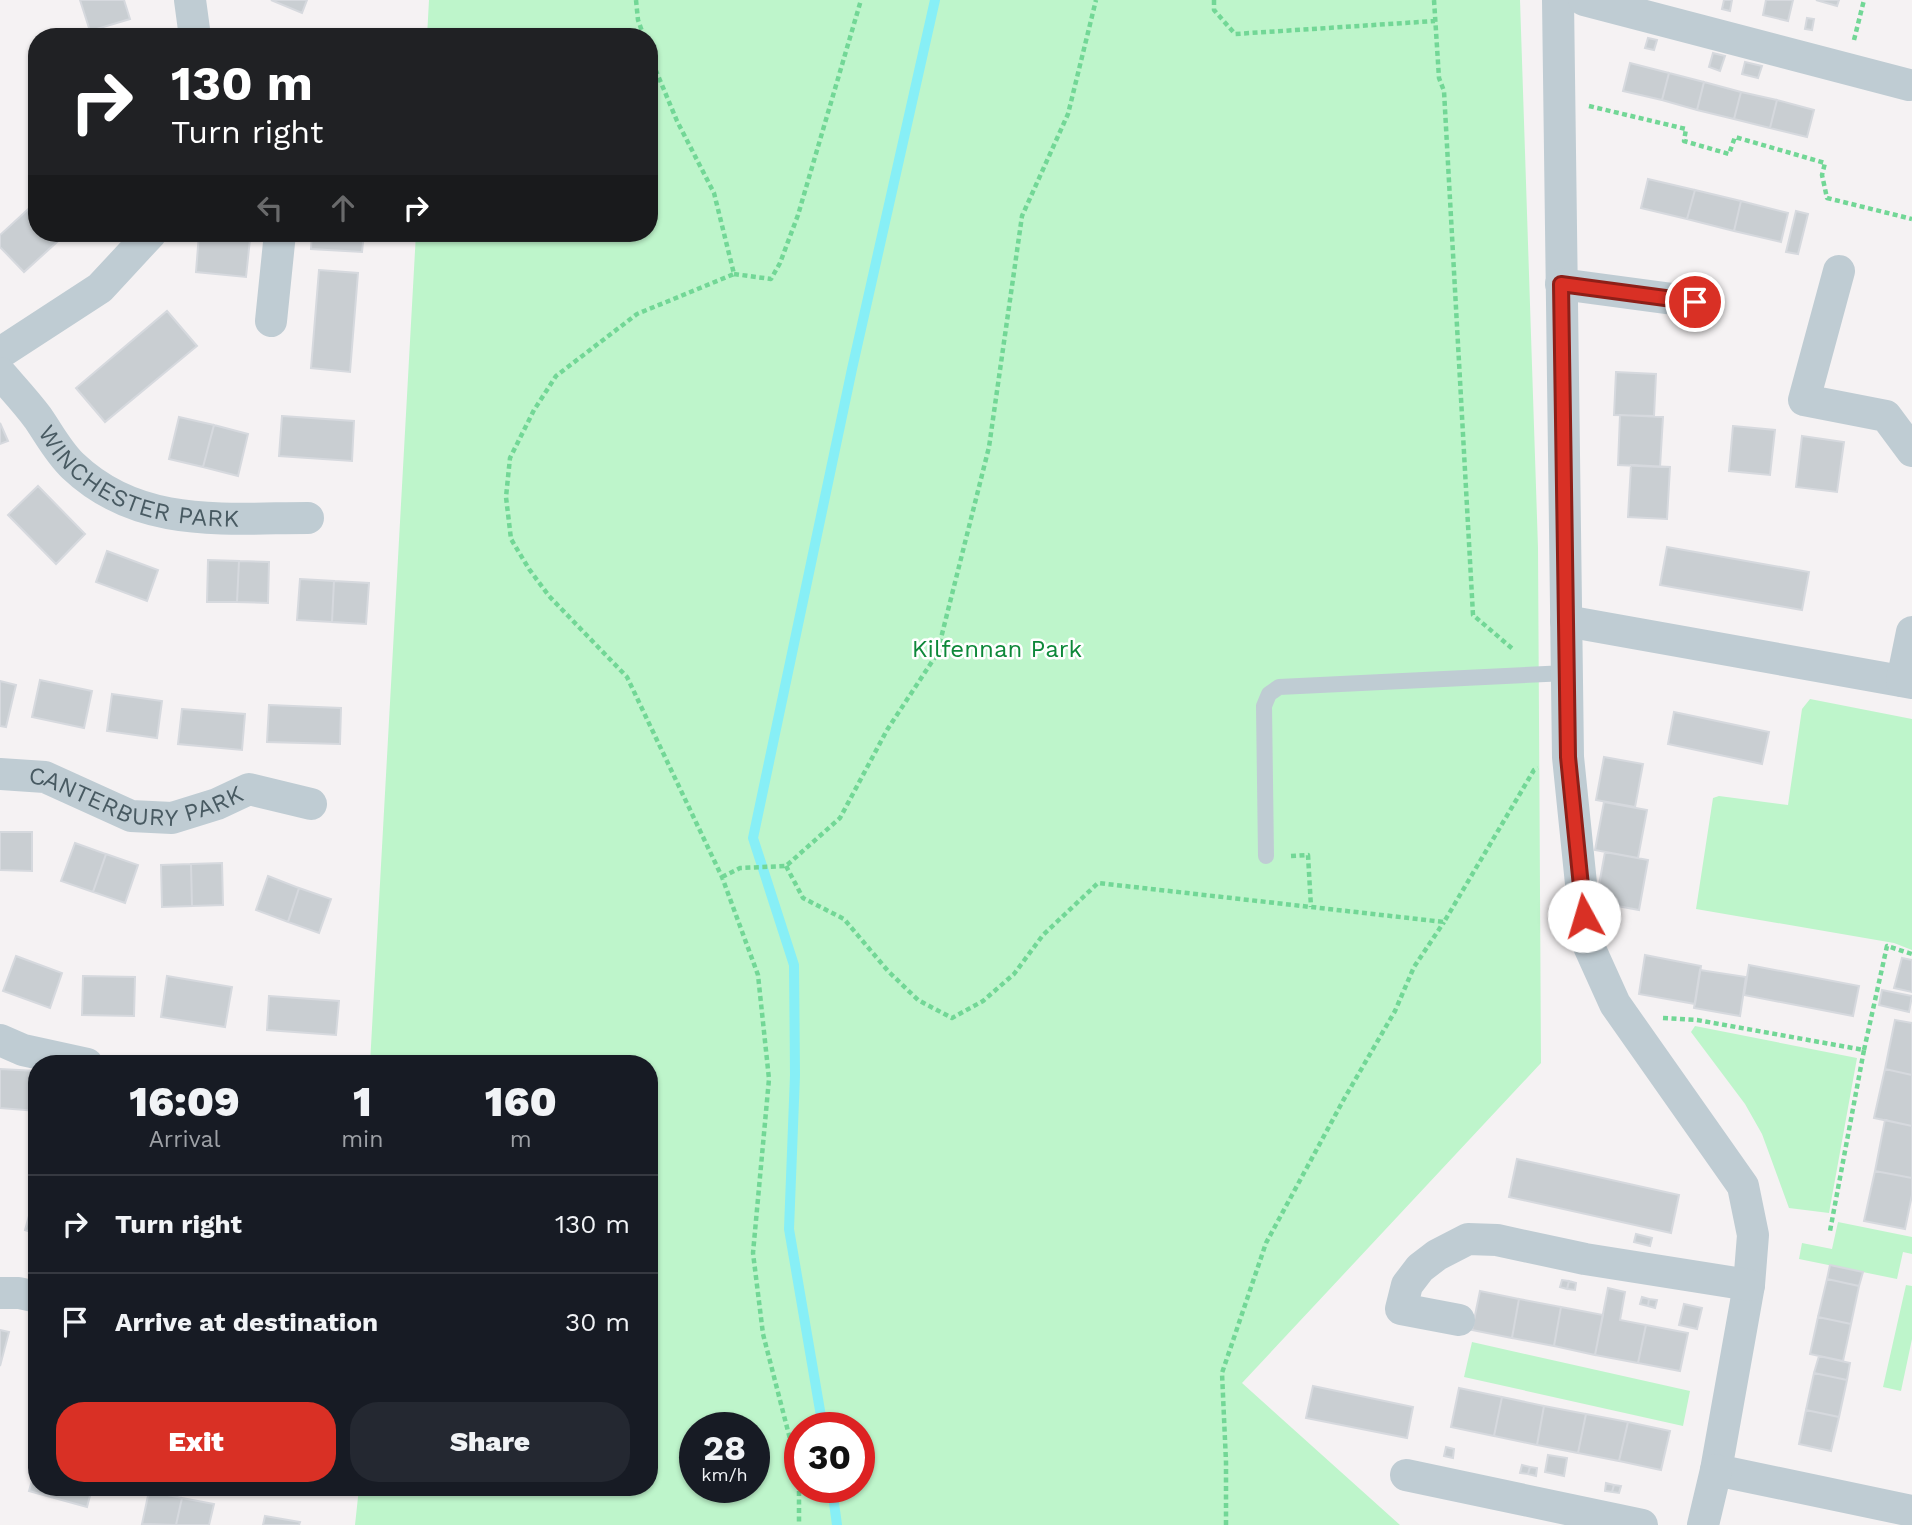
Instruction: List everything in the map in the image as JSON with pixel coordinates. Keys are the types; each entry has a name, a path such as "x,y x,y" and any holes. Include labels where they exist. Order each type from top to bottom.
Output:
{"street":[{"path":"190,0 194,28"},
{"path":"1558,0 1568,757 1587,942 1615,1004 1743,1186 1753,1235 1749,1285 1734,1378 1703,1525"},
{"path":"1584,0 1909,85"},
{"path":"0,353 100,288 143,242"},
{"path":"271,321 279,242"},
{"path":"1839,271 1804,400 1885,416 1912,452"},
{"path":"1561,284 1695,302"},
{"name":"WINCHESTER PARK","path":"0,373 35,414 72,466 109,492 145,508 195,519 308,518"},
{"path":"1566,621 1907,682 1912,632"},
{"name":"CANTERBURY PARK","path":"0,775 45,777 131,816 172,818 217,804 249,789 311,803"},
{"path":"0,1040 23,1050 46,1055"},
{"path":"1459,1320 1401,1309 1407,1285 1420,1268 1468,1238 1497,1240 1585,1259 1749,1285"},
{"path":"0,1293 28,1295"},
{"path":"1716,1471 1912,1511"},
{"path":"1406,1475 1642,1525"}],"lane":[{"path":"1266,856 1264,706 1269,694 1279,687 1567,673"}],"path":[{"path":"636,0 642,28"},
{"path":"799,1525 799,1474 763,1334 753,1253 769,1079 758,975 722,877 627,677 549,596 511,540 506,497 510,458 534,410 556,376 638,314 734,274 771,279 798,215 861,0"},
{"path":"722,877 740,868 786,866 841,818 887,730 937,654 989,447 1022,216 1068,114 1096,0"},
{"path":"1214,0 1214,10 1235,34 1435,21"},
{"path":"1434,0 1439,78 1444,91 1473,615 1523,657 1524,675"},
{"path":"658,76 677,121 714,193 734,274"},
{"path":"1559,98 1686,129 1684,141 1729,154 1735,136 1825,163 1822,175 1827,198 1912,219"},
{"path":"1226,1525 1222,1373 1266,1243 1395,1011 1414,967 1444,922 1534,769 1568,757"},
{"path":"1266,856 1308,855 1311,906"},
{"path":"786,866 803,898 844,919 888,971 918,1000 952,1018 983,1001 1014,974 1043,934 1098,883 1444,922"},
{"path":"1830,1231 1864,1050 1887,946 1912,954"},
{"path":"1623,1015 1697,1020 1864,1050"}],"green space":[{"name":"Kilfennan Park","path":"429,0 1520,0 1538,548 1541,1063 1242,1383 1400,1525 355,1525 358,1496 658,1496 658,1055 370,1055 416,242 658,242 658,28 427,28"},
{"path":"1810,699 1912,719 1912,950 1894,943 1696,909 1713,798 1719,796 1788,805 1802,709"},
{"path":"1695,1026 1857,1058 1829,1213 1789,1208 1762,1134 1745,1104 1691,1032"},
{"path":"1838,1222 1912,1237 1912,1254 1903,1252 1897,1279 1799,1259 1802,1243 1832,1249"},
{"path":"1906,1285 1912,1286 1912,1339 1901,1391 1883,1387"},
{"path":"1472,1342 1690,1391 1683,1426 1464,1377"}],"building":[{"path":"80,0 124,0 130,19 100,28 89,28"},
{"path":"271,0 307,0 302,13"},
{"path":"1724,0 1732,0 1730,11 1722,9"},
{"path":"1766,0 1793,0 1788,21 1763,15"},
{"path":"1816,0 1839,0 1837,6"},
{"path":"1807,18 1814,19 1812,30 1805,29"},
{"path":"1648,38 1657,40 1654,50 1645,48"},
{"path":"1713,53 1725,56 1720,71 1709,67"},
{"path":"1745,62 1762,66 1758,78 1742,74"},
{"path":"1630,63 1669,73 1662,100 1623,91"},
{"path":"1669,73 1704,82 1697,110 1662,100"},
{"path":"1704,82 1741,92 1734,119 1697,110"},
{"path":"1741,92 1777,100 1770,128 1734,119"},
{"path":"1777,100 1814,110 1807,137 1770,128"},
{"path":"1648,179 1695,190 1687,219 1641,208"},
{"path":"1695,190 1741,201 1734,231 1687,219"},
{"path":"1741,201 1788,213 1781,242 1734,231"},
{"path":"28,209 28,242 57,242 24,272 0,247 0,235"},
{"path":"1796,211 1808,214 1798,254 1786,252"},
{"path":"198,242 250,242 246,277 196,272"},
{"path":"311,242 363,242 362,252 311,249"},
{"path":"319,270 358,273 350,372 311,368"},
{"path":"167,311 197,346 105,422 76,388"},
{"path":"1616,372 1656,374 1654,416 1614,415"},
{"path":"1620,415 1663,417 1660,467 1618,465"},
{"path":"282,416 354,421 352,461 279,456"},
{"path":"179,417 214,425 203,467 169,459"},
{"path":"0,423 8,441 0,444"},
{"path":"214,425 248,434 238,476 203,467"},
{"path":"1733,426 1775,430 1770,475 1729,471"},
{"path":"1802,436 1844,442 1837,492 1796,487"},
{"path":"1631,465 1670,467 1667,519 1628,517"},
{"path":"38,486 85,534 56,564 8,515"},
{"path":"1667,547 1809,572 1802,610 1660,585"},
{"path":"107,551 158,570 147,601 96,582"},
{"path":"208,560 239,561 237,602 207,602"},
{"path":"239,561 269,562 268,603 237,602"},
{"path":"300,579 334,581 332,622 297,620"},
{"path":"334,581 369,583 366,624 332,622"},
{"path":"40,680 92,691 84,728 32,717"},
{"path":"0,681 16,685 6,727 0,726"},
{"path":"112,694 162,701 157,738 107,731"},
{"path":"269,705 341,708 340,744 267,742"},
{"path":"182,709 245,714 242,750 178,744"},
{"path":"1674,712 1769,732 1762,764 1668,744"},
{"path":"1604,757 1643,764 1635,807 1596,800"},
{"path":"1604,802 1647,810 1638,858 1595,850"},
{"path":"0,832 32,832 32,871 0,870"},
{"path":"75,843 106,854 93,892 61,881"},
{"path":"1605,852 1648,860 1639,910 1596,902"},
{"path":"106,854 138,865 125,903 93,892"},
{"path":"222,863 223,905 192,906 191,864"},
{"path":"191,864 192,906 162,907 161,865"},
{"path":"268,876 299,888 288,922 256,910"},
{"path":"299,888 331,899 319,933 288,922"},
{"path":"1645,955 1701,966 1695,1004 1639,994"},
{"path":"16,956 62,973 50,1008 3,991"},
{"path":"1902,958 1912,960 1912,992 1894,988"},
{"path":"1749,965 1859,986 1853,1016 1744,995"},
{"path":"1700,970 1746,977 1740,1016 1694,1008"},
{"path":"83,976 135,977 134,1016 82,1015"},
{"path":"167,976 232,987 225,1027 161,1017"},
{"path":"1882,990 1912,996 1909,1012 1879,1005"},
{"path":"269,996 339,1001 336,1035 267,1030"},
{"path":"1895,1020 1912,1023 1912,1075 1885,1069"},
{"path":"0,1069 28,1071 28,1110 0,1108"},
{"path":"1885,1069 1912,1075 1912,1126 1874,1118"},
{"path":"1885,1120 1912,1126 1912,1178 1875,1171"},
{"path":"1517,1159 1679,1195 1671,1233 1509,1197"},
{"path":"1875,1171 1912,1178 1912,1195 1905,1229 1864,1221"},
{"path":"1636,1234 1652,1238 1650,1246 1634,1242"},
{"path":"1830,1265 1863,1272 1859,1286 1827,1279"},
{"path":"1827,1279 1859,1286 1851,1324 1818,1317"},
{"path":"1562,1280 1569,1281 1567,1289 1560,1287"},
{"path":"1569,1281 1576,1283 1575,1290 1567,1289"},
{"path":"1608,1288 1625,1292 1620,1320 1646,1325 1638,1363 1595,1355"},
{"path":"1480,1291 1519,1299 1512,1338 1472,1330"},
{"path":"1642,1297 1649,1299 1648,1306 1640,1304"},
{"path":"1519,1299 1561,1307 1554,1346 1512,1338"},
{"path":"1649,1299 1657,1300 1655,1308 1648,1306"},
{"path":"1684,1304 1702,1308 1697,1329 1679,1325"},
{"path":"1561,1307 1603,1315 1595,1355 1554,1346"},
{"path":"1818,1317 1851,1324 1843,1361 1810,1354"},
{"path":"1646,1325 1688,1333 1680,1371 1638,1363"},
{"path":"0,1330 9,1332 0,1366"},
{"path":"1819,1356 1850,1363 1847,1380 1814,1373"},
{"path":"1814,1373 1847,1380 1839,1417 1806,1410"},
{"path":"1313,1386 1413,1407 1407,1438 1306,1418"},
{"path":"1459,1388 1502,1397 1494,1436 1451,1427"},
{"path":"1502,1397 1544,1406 1537,1445 1494,1436"},
{"path":"1544,1406 1586,1414 1578,1453 1537,1445"},
{"path":"1806,1410 1839,1417 1831,1451 1799,1444"},
{"path":"1586,1414 1628,1422 1619,1461 1578,1453"},
{"path":"1628,1422 1670,1431 1661,1470 1619,1461"},
{"path":"1446,1447 1454,1449 1453,1458 1444,1456"},
{"path":"1548,1455 1567,1458 1564,1476 1545,1472"},
{"path":"1522,1465 1530,1467 1528,1474 1520,1473"},
{"path":"1530,1467 1537,1468 1536,1476 1528,1474"},
{"path":"1606,1483 1614,1485 1612,1492 1605,1491"},
{"path":"1614,1485 1621,1486 1619,1493 1612,1492"},
{"path":"47,1496 90,1496 87,1507"},
{"path":"148,1496 182,1498 176,1525 142,1524"},
{"path":"182,1498 214,1504 209,1525 176,1525"},
{"path":"265,1516 300,1522 299,1525 263,1525"}],"waterway":[{"path":"820,1412 789,1229 795,1075 794,965 753,838 852,369 935,0"},
{"path":"834,1503 837,1525"}],"route":[{"path":"1584,916 1568,757 1561,284 1695,302"}]}
